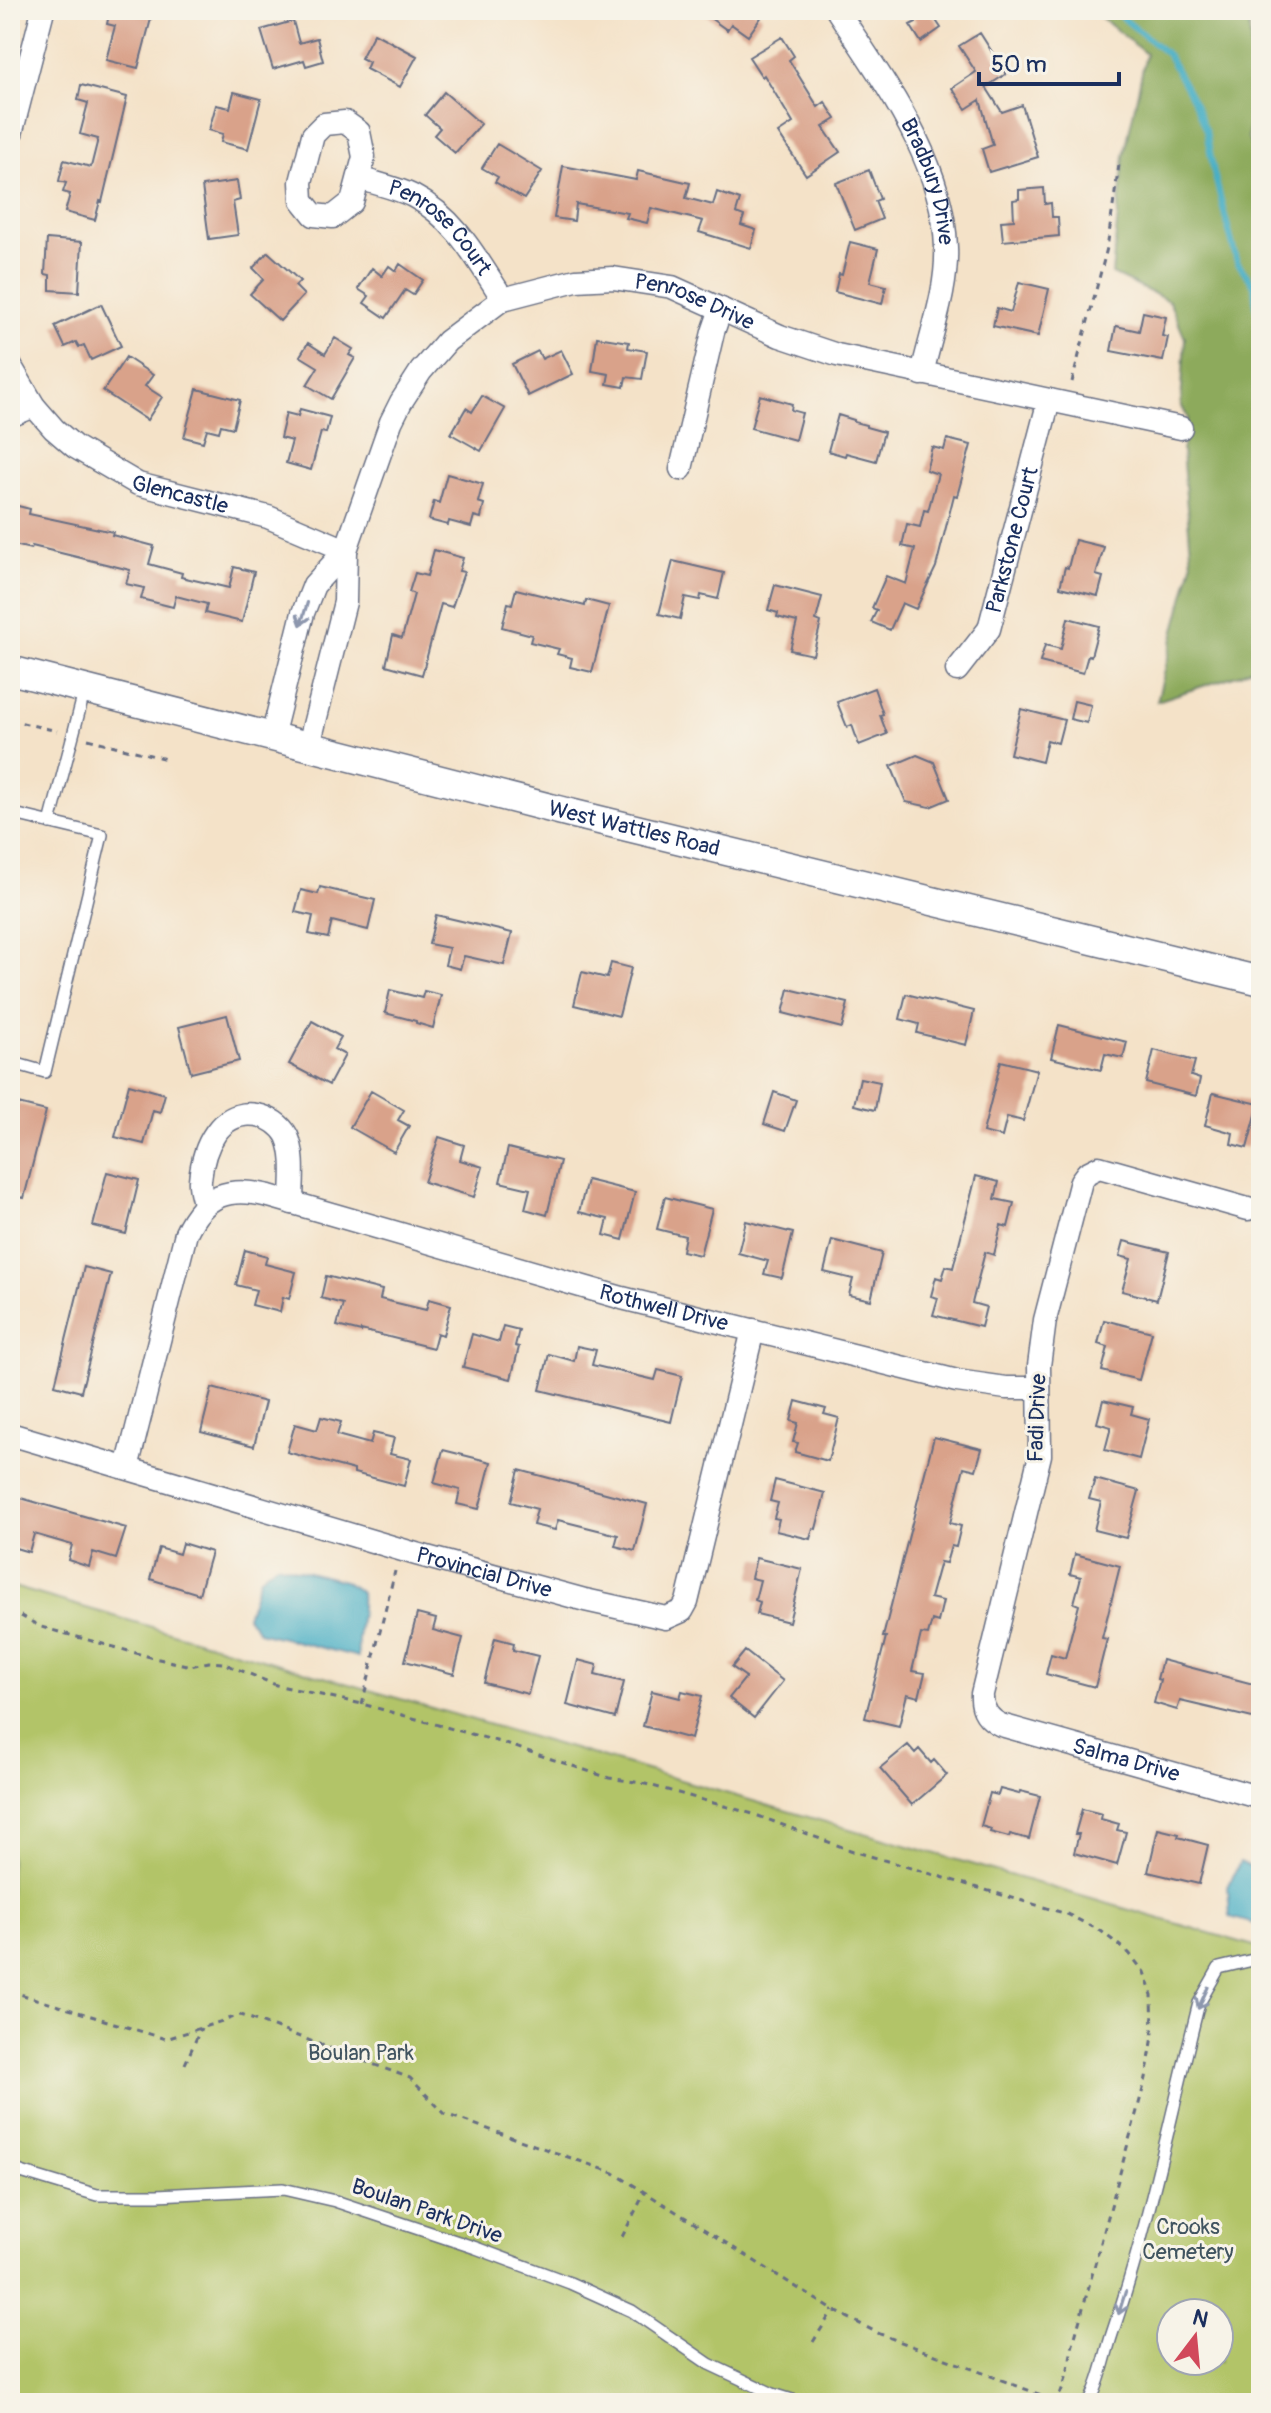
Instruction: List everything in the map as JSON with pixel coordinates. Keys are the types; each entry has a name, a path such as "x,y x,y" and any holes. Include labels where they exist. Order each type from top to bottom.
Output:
{"street":[{"path":"10,138 16,90 43,10"},
{"name":"Bradbury Drive","path":"837,10 908,124 932,172 937,192 946,248 945,272 922,374"},
{"name":"Penrose Court","path":"359,178 413,196 449,221 503,299"},
{"name":"Penrose Drive","path":"309,745 345,602 346,550 391,422 421,371 447,341 503,299 576,280 613,278 672,287 808,347 1181,428"},
{"path":"681,469 721,309"},
{"name":"Glencastle","path":"10,365 34,406 54,429 75,447 138,484 268,517 346,550"},
{"name":"Parkstone Court","path":"957,670 989,629 1049,400"},
{"path":"10,416 34,406"},
{"name":"Penrose Drive","path":"272,737 303,613 314,585 346,550"},
{"name":"West Wattles Road","path":"10,670 570,813 1261,981"},
{"path":"127,1468 186,1233 193,1217 204,1204 200,1182 215,1131 227,1120 243,1114 261,1116 274,1122 286,1134 291,1150 292,1203"},
{"name":"Fadi Drive","path":"993,1721 981,1705 982,1694 1040,1455 1039,1366 1045,1320 1077,1189 1087,1173 1099,1167 1248,1209"},
{"name":"Rothwell Drive","path":"204,1204 234,1191 249,1191 570,1284 957,1381 1006,1388 1039,1388"},
{"name":"Provincial Drive","path":"10,1434 502,1578 666,1618 682,1611 687,1602 753,1330"},
{"name":"Salma Drive","path":"993,1721 1261,1798"}],"lane":[{"path":"50,823 85,688"},
{"path":"10,813 102,835 45,1072 10,1062"},
{"path":"1089,2403 1099,2385 1134,2264 1199,2003 1219,1968 1261,1960"},
{"name":"Boulan Park Drive","path":"10,2167 97,2195 283,2189 335,2201 570,2283 632,2311 709,2364 773,2394 802,2403"}],"path":[{"path":"1072,382 1107,248 1119,165"},
{"path":"362,1704 395,1571"},
{"path":"10,1610 41,1627 191,1666 223,1663 276,1685 362,1704 500,1742 609,1778 642,1783 753,1814 853,1851 1067,1914 1101,1931 1129,1953 1144,1972 1152,1995 1153,2036 1146,2078 1067,2375 1057,2402 880,2334 833,2310 614,2173 445,2114 410,2078 241,2015 166,2039 10,1991"},
{"path":"185,2064 201,2028"},
{"path":"622,2237 645,2192"},
{"path":"813,2342 833,2310"}],"green space":[{"path":"1092,10 1248,10 1251,53 1248,137 1261,183 1261,663 1240,674 1157,701 1192,564 1182,451 1188,418 1181,405 1185,338 1169,301 1112,274 1124,156 1146,54"},
{"name":"Boulan Park","path":"10,1586 1261,1948 1261,2403 44,2403 10,2394"}],"water":[{"path":"276,1564 344,1581 361,1592 358,1657 259,1632 247,1616 260,1577"},
{"path":"1240,1862 1261,1872 1261,1926 1230,1917 1228,1887"}],"building":[{"path":"110,10 132,10 152,15 138,68 106,60 115,26 107,24"},
{"path":"699,10 753,10 762,16 748,36 731,24 727,30"},
{"path":"908,10 929,10 941,28 921,42 910,25 916,22"},
{"path":"293,21 299,43 317,38 323,61 306,66 304,60 273,69 261,30"},
{"path":"374,33 417,56 400,87 366,69 369,62 361,58"},
{"path":"980,33 1006,74 986,87 1002,112 1022,105 1038,157 989,172 982,149 993,145 980,100 966,109 952,88 976,72 959,46"},
{"path":"782,37 794,56 789,60 818,107 825,102 836,119 823,127 840,152 806,175 778,133 793,123 764,75 762,77 749,57"},
{"path":"81,85 127,97 95,220 65,212 70,194 63,192 66,183 59,181 64,160 91,167 98,139 80,134 88,103 78,100"},
{"path":"234,92 261,99 248,149 221,142 223,134 209,130 216,105 230,108"},
{"path":"444,92 481,124 455,153 434,135 440,128 425,115"},
{"path":"497,144 542,171 524,199 495,182 498,177 482,168"},
{"path":"563,166 636,180 638,171 690,183 686,198 713,205 717,192 740,200 736,213 744,216 741,225 756,230 751,248 699,232 703,221 651,208 647,223 626,218 628,213 576,204 574,221 554,218"},
{"path":"869,170 880,199 875,201 882,219 855,230 836,183"},
{"path":"237,181 240,200 233,202 238,235 209,239 202,186"},
{"path":"1044,188 1045,204 1051,203 1052,217 1058,217 1059,236 1003,241 1001,221 1014,220 1013,200 1019,199 1019,190"},
{"path":"47,239 82,242 79,292 50,290 50,275 45,274"},
{"path":"850,242 878,249 870,282 886,286 882,304 835,292"},
{"path":"268,252 300,281 295,286 304,295 280,321 250,294 264,279 253,268"},
{"path":"400,264 423,280 413,295 405,290 386,318 364,303 369,296 358,289 372,268 382,276 389,266 396,271"},
{"path":"1019,282 1049,289 1038,336 993,326 997,308 1011,312"},
{"path":"101,304 121,346 91,360 84,345 79,347 76,342 65,347 55,326"},
{"path":"1143,312 1166,317 1162,336 1168,337 1163,361 1111,351 1116,326 1139,331"},
{"path":"597,337 629,342 628,348 647,351 642,379 626,377 624,387 607,384 609,374 592,371"},
{"path":"335,338 353,349 349,355 355,358 331,399 307,385 318,367 300,356 308,343 325,354"},
{"path":"561,350 573,374 528,396 512,364 538,351 542,359"},
{"path":"126,357 153,375 145,386 162,397 147,420 103,391"},
{"path":"197,389 240,400 233,428 221,425 219,432 207,429 203,442 184,437"},
{"path":"760,395 792,404 791,410 802,413 795,440 751,428"},
{"path":"482,396 505,409 481,451 451,434 466,408 472,412"},
{"path":"300,409 330,417 326,433 321,432 311,470 286,463 292,441 280,438 286,413 298,416"},
{"path":"838,415 884,432 876,461 828,451"},
{"path":"947,439 971,445 957,496 954,495 936,567 916,609 902,603 890,630 871,622 877,610 872,608 886,576 906,584 915,549 902,546 907,524 920,527 924,510 928,511 938,474 926,470 932,447 944,450"},
{"path":"447,474 483,484 478,502 484,504 481,518 474,516 471,527 429,520 434,501 439,503"},
{"path":"10,504 30,509 29,514 113,532 112,535 154,546 149,564 182,573 181,577 229,588 234,567 254,572 242,622 205,613 207,604 176,596 173,607 141,599 144,588 126,584 130,570 32,546 31,549 10,544"},
{"path":"1075,540 1104,547 1096,575 1103,577 1098,596 1060,587"},
{"path":"434,550 463,558 459,571 464,572 452,607 441,604 422,675 386,665 393,635 402,638 414,594 409,592 415,573 427,576"},
{"path":"673,561 724,573 718,599 701,595 700,600 685,597 680,619 659,614"},
{"path":"775,585 822,597 816,620 821,622 813,655 790,650 797,622 777,617 778,613 768,610"},
{"path":"516,589 585,606 586,600 609,606 592,672 570,667 572,658 557,654 559,649 530,642 532,635 502,627 508,603 512,604"},
{"path":"1068,618 1099,626 1083,673 1040,662 1045,645 1061,649"},
{"path":"874,688 887,734 859,745 852,725 847,727 837,702"},
{"path":"1074,701 1091,705 1087,723 1070,719"},
{"path":"1021,709 1064,720 1058,743 1047,740 1042,762 1010,754"},
{"path":"917,755 934,762 949,799 930,807 906,802 891,766"},
{"path":"320,887 375,900 368,930 332,921 328,938 309,934 313,916 295,912 301,890 318,894"},
{"path":"436,915 512,933 504,965 464,956 460,969 445,965 449,948 429,944"},
{"path":"611,963 631,968 619,1016 574,1005 582,972 607,978"},
{"path":"789,989 848,1003 842,1028 783,1013"},
{"path":"390,990 422,998 424,991 441,995 433,1028 385,1013"},
{"path":"906,994 974,1011 966,1045 917,1033 919,1024 900,1019"},
{"path":"227,1015 239,1061 191,1073 179,1027"},
{"path":"312,1021 341,1037 334,1049 345,1055 329,1085 289,1064"},
{"path":"1059,1025 1127,1042 1123,1058 1105,1054 1101,1070 1051,1058"},
{"path":"1154,1050 1195,1061 1191,1076 1200,1079 1196,1096 1146,1083"},
{"path":"1001,1061 1037,1070 1023,1121 1007,1117 1002,1137 983,1132"},
{"path":"860,1078 880,1082 875,1110 854,1105"},
{"path":"129,1084 165,1094 160,1112 153,1110 144,1144 115,1137"},
{"path":"371,1091 404,1110 398,1120 409,1126 394,1152 350,1127"},
{"path":"774,1092 796,1100 785,1131 764,1124"},
{"path":"1213,1093 1259,1104 1247,1148 1231,1144 1233,1133 1205,1125"},
{"path":"10,1102 46,1111 24,1198 10,1195"},
{"path":"439,1137 464,1145 460,1160 483,1167 474,1197 424,1182"},
{"path":"508,1148 560,1161 547,1215 525,1209 530,1189 500,1182"},
{"path":"107,1172 139,1180 126,1234 93,1226"},
{"path":"976,1176 999,1182 995,1199 1014,1203 1008,1227 1001,1225 994,1255 985,1252 972,1303 986,1307 981,1327 933,1315 938,1298 931,1296 936,1277 942,1279 946,1266 953,1268"},
{"path":"587,1180 635,1192 623,1240 604,1235 608,1219 579,1212"},
{"path":"665,1197 712,1209 700,1255 682,1251 685,1236 657,1229"},
{"path":"746,1221 793,1233 782,1278 764,1274 768,1261 738,1253"},
{"path":"832,1240 882,1253 871,1300 849,1295 853,1279 824,1272"},
{"path":"1124,1241 1169,1252 1157,1300 1122,1291 1131,1259 1120,1256"},
{"path":"245,1250 267,1256 265,1264 296,1272 289,1299 283,1297 280,1312 252,1305 256,1290 236,1285"},
{"path":"84,1267 111,1274 81,1392 55,1385"},
{"path":"326,1276 382,1290 380,1299 426,1310 429,1299 451,1305 443,1335 437,1333 433,1348 337,1326 343,1304 321,1298"},
{"path":"1104,1320 1152,1332 1139,1380 1102,1371 1108,1347 1098,1344"},
{"path":"503,1326 519,1330 515,1346 519,1347 511,1379 463,1367 472,1334 499,1342"},
{"path":"577,1346 596,1350 592,1365 655,1380 658,1370 682,1376 671,1422 540,1390 549,1354 574,1361"},
{"path":"212,1388 265,1402 254,1446 201,1432"},
{"path":"1103,1400 1133,1407 1131,1414 1149,1419 1139,1459 1105,1450 1111,1427 1097,1423"},
{"path":"796,1401 826,1409 824,1414 839,1418 828,1461 795,1452 798,1443 793,1442 798,1423 791,1421"},
{"path":"321,1417 341,1422 337,1435 370,1444 373,1433 394,1438 390,1454 411,1459 404,1486 287,1452 295,1424 317,1430"},
{"path":"934,1437 982,1449 976,1470 964,1467 950,1523 961,1526 956,1547 951,1546 946,1563 940,1562 930,1598 943,1601 938,1622 932,1620 928,1635 921,1634 912,1671 925,1673 919,1697 907,1694 899,1726 865,1718"},
{"path":"443,1450 491,1462 479,1509 457,1504 460,1490 434,1483"},
{"path":"519,1470 647,1504 635,1551 615,1546 618,1535 558,1520 555,1530 533,1525 537,1509 511,1502"},
{"path":"1095,1479 1139,1491 1126,1538 1094,1530 1101,1502 1089,1499"},
{"path":"775,1480 825,1493 816,1529 813,1528 810,1539 776,1531 779,1519 774,1518 778,1503 770,1501"},
{"path":"10,1495 126,1528 116,1559 93,1552 89,1567 68,1560 72,1545 34,1534 29,1552 12,1547"},
{"path":"182,1543 211,1552 199,1594 150,1579 159,1548 179,1554"},
{"path":"1075,1554 1120,1566 1102,1638 1107,1639 1095,1687 1046,1674 1051,1654 1065,1658 1079,1605 1074,1603 1081,1577 1070,1574"},
{"path":"756,1558 802,1569 789,1622 757,1614 760,1602 755,1600 760,1580 751,1578"},
{"path":"417,1614 436,1619 433,1630 463,1638 454,1674 405,1661"},
{"path":"495,1638 514,1643 513,1650 538,1656 528,1694 484,1683"},
{"path":"745,1651 783,1681 754,1718 729,1698 746,1677 732,1667"},
{"path":"578,1660 597,1665 595,1675 624,1682 615,1718 567,1705"},
{"path":"1162,1660 1261,1686 1261,1720 1180,1701 1177,1710 1154,1703"},
{"path":"652,1691 680,1698 682,1691 702,1696 691,1739 643,1726"},
{"path":"908,1745 915,1753 919,1749 931,1763 934,1760 947,1775 912,1805 880,1768"},
{"path":"1000,1789 1040,1796 1029,1839 990,1832 991,1829 981,1826 990,1793 998,1795"},
{"path":"1082,1809 1102,1814 1101,1819 1119,1824 1117,1830 1126,1832 1117,1865 1074,1853 1079,1834 1075,1834"},
{"path":"1158,1829 1208,1845 1199,1884 1148,1872"}],"waterway":[{"path":"1113,10 1168,55 1196,106 1206,131 1237,262 1254,285 1256,308 1261,321"}],"park label":[{"name":"Crooks Cemetery","path":"1188,2240"}]}
